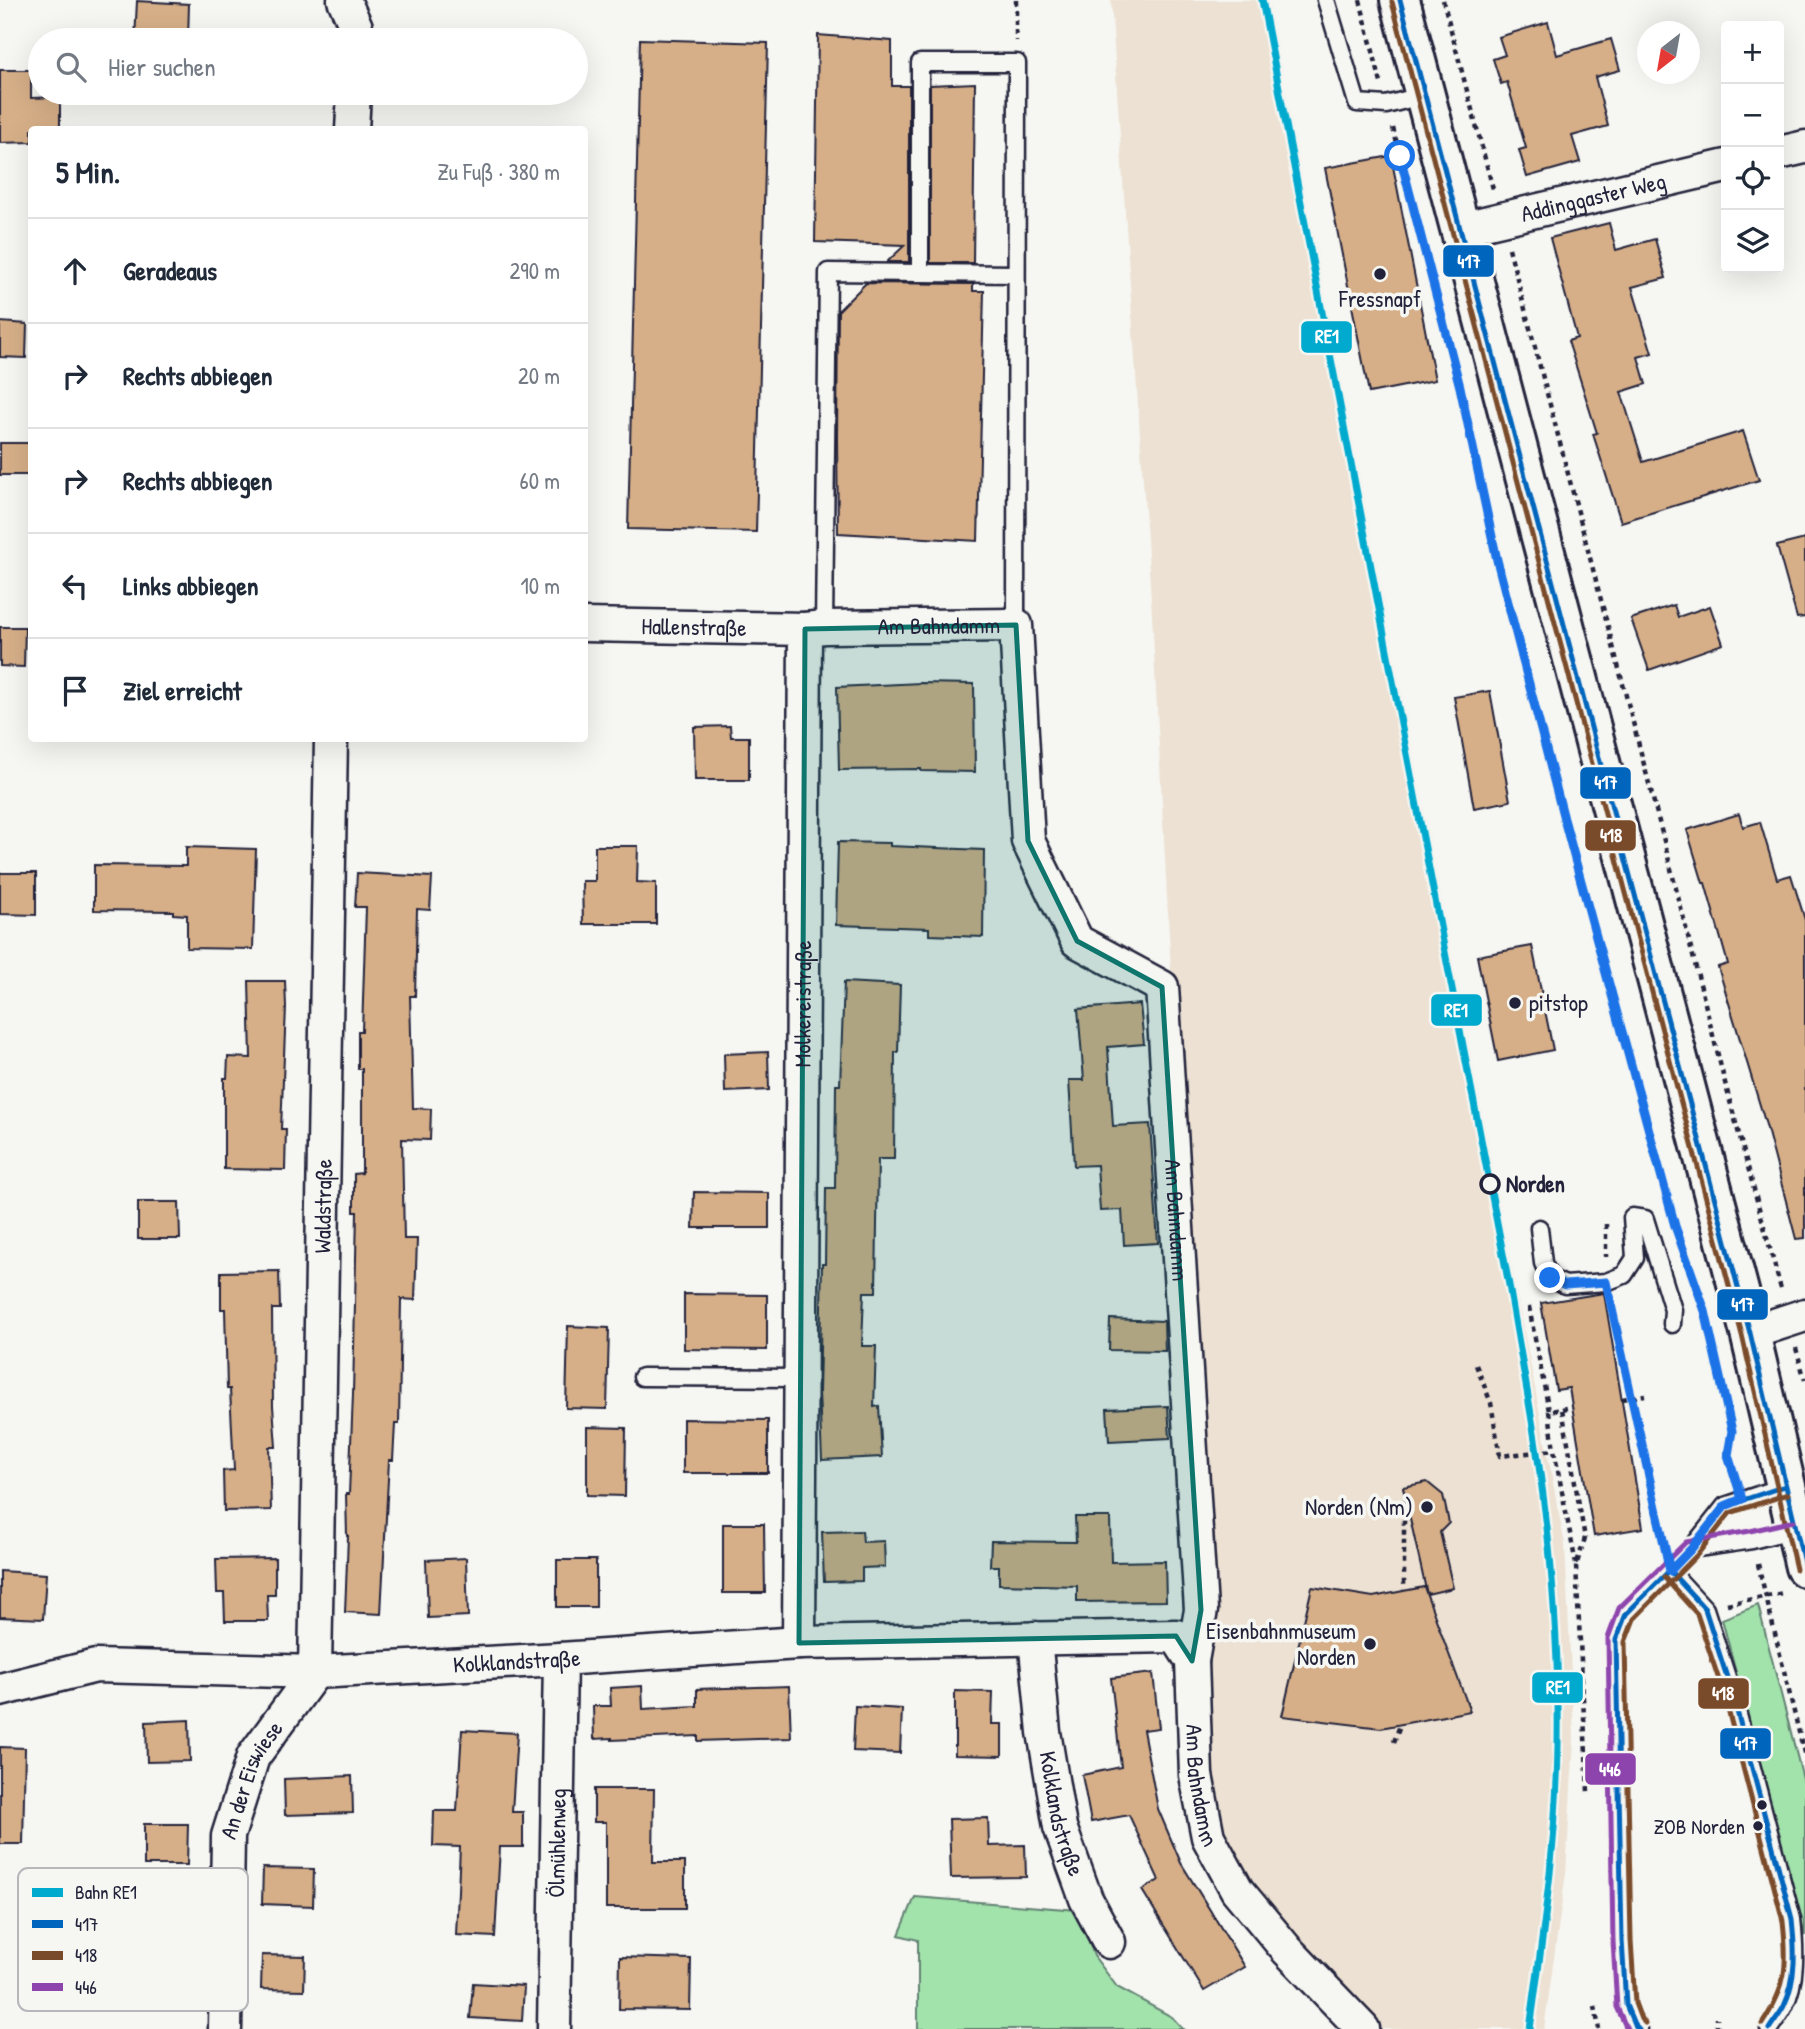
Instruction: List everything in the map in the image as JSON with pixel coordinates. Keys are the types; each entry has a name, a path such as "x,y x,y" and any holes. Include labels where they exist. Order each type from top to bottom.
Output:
{"main road":[{"path":"1400,0 1750,1334 1796,1529 1798,1579"}],"street":[{"path":"344,0 356,28"},
{"path":"352,126 353,105"},
{"path":"1784,152 1805,147"},
{"name":"Addinggaster Weg","path":"1459,229 1721,167"},
{"name":"Hallenstraße","path":"588,625 815,628"},
{"name":"Am Bahndamm","path":"815,628 1016,625 1028,841 1077,941 1161,987 1200,1611 1192,1661 1196,1776 1208,1837 1237,1890 1287,1950 1363,2029"},
{"name":"Molkereistraße","path":"799,1643 801,1378 815,628"},
{"name":"Waldstraße","path":"315,1672 331,742"},
{"path":"1750,1334 1797,1317"},
{"name":"Kolklandstraße","path":"0,1690 96,1666 315,1672 799,1643 1176,1636 1192,1661"},
{"name":"Kolklandstraße","path":"1035,1638 1044,1732 1060,1827 1086,1899 1109,1942"},
{"name":"Ölmühlenweg","path":"554,2029 560,1659"},
{"name":"An der Eiswiese","path":"228,1868 228,1836 253,1757 315,1672"},
{"name":"An der Eiswiese","path":"225,2011 225,2029"}],"lane":[{"path":"1326,0 1357,103 1387,105 1425,95"},
{"path":"920,273 920,62 1017,63 1016,625"},
{"path":"815,628 828,272 1016,274"},
{"path":"1539,1228 1543,1263 1550,1278 1565,1285 1606,1282 1624,1275 1635,1258 1632,1217 1645,1219 1673,1310 1672,1324"},
{"path":"642,1377 801,1378"},
{"path":"1639,2029 1626,2005 1622,1940 1616,1640 1626,1614 1691,1549 1725,1506 1785,1486"},
{"path":"1691,1549 1752,1540 1796,1529"},
{"path":"1670,1571 1705,1609 1732,1696 1791,1919 1795,1942 1793,1971 1785,2004 1769,2029"}],"path":[{"path":"1016,0 1017,63"},
{"path":"1443,0 1724,1079 1797,1317 1805,1380"},
{"path":"1400,156 1460,387 1497,560 1564,819 1675,1226 1705,1311"},
{"path":"1605,1223 1606,1282 1670,1571"},
{"path":"1529,1307 1576,1566 1588,1792"},
{"path":"1708,1324 1732,1431 1728,1455 1742,1499"},
{"path":"1476,1365 1491,1403 1500,1456 1555,1450"},
{"path":"1622,1399 1645,1395"},
{"path":"1549,1411 1572,1407"},
{"path":"1562,1409 1584,1538 1576,1566"},
{"path":"1401,1500 1404,1516 1404,1591"},
{"path":"1752,1540 1805,1757"},
{"path":"1705,1609 1766,1597 1798,1579"},
{"path":"1394,1742 1400,1725"},
{"path":"1595,2006 1599,2029"},
{"path":"1717,2018 1717,2029"}],"highlighted area":[{"path":"1016,625 1028,841 1077,941 1162,987 1201,1610 1192,1661 1176,1636 799,1643 805,629"}],"shaded area":[{"path":"1111,0 1268,0 1565,1545 1574,1738 1566,1872 1544,2029 1380,2029 1293,1941 1245,1876 1220,1823 1209,1738 1208,1583 1188,1289 1152,614"}],"green space":[{"path":"1758,1605 1805,1787 1805,1936 1722,1619"},
{"path":"915,1897 1078,1910 1094,1956 1117,1987 1172,2017 1183,2029 918,2029 918,1940 899,1935"}],"building":[{"path":"137,1 189,4 188,28 136,28"},
{"path":"1548,22 1557,55 1611,39 1620,70 1595,77 1608,126 1572,136 1580,162 1527,177 1519,150 1526,148 1507,82 1501,84 1493,59 1505,55 1499,37"},
{"path":"818,35 892,41 892,86 909,86 909,262 887,262 905,245 815,242"},
{"path":"640,39 768,43 756,532 628,529"},
{"path":"0,70 28,70 28,105 60,105 60,126 28,126 28,142 0,143"},
{"path":"975,83 973,263 930,263 930,85"},
{"name":"Fressnapf","path":"1391,156 1435,380 1369,393 1325,168"},
{"path":"1609,223 1616,250 1655,239 1666,278 1632,287 1652,353 1638,357 1646,384 1621,392 1643,462 1743,431 1759,480 1621,522 1593,434 1597,433 1568,341 1577,338 1550,238"},
{"path":"866,283 973,284 973,291 984,291 978,541 838,533 838,311"},
{"path":"0,322 27,324 26,358 0,357"},
{"path":"0,443 28,443 28,475 0,475"},
{"path":"1805,539 1805,617 1797,618 1777,546"},
{"path":"1674,605 1678,617 1710,606 1723,644 1649,670 1631,619"},
{"path":"0,627 25,627 24,667 0,666"},
{"path":"921,683 974,684 975,772 921,769 839,770 837,687"},
{"path":"1490,691 1510,801 1474,808 1454,697"},
{"path":"730,726 731,737 749,737 749,780 695,780 694,727"},
{"path":"1739,814 1743,827 1760,822 1777,879 1791,875 1805,920 1805,1238 1796,1239 1766,1125 1718,967 1728,964 1687,830"},
{"path":"838,842 984,850 983,937 929,935 929,928 836,925"},
{"path":"595,846 638,846 637,882 656,883 656,924 583,924 582,881 595,881"},
{"path":"186,847 256,849 253,949 187,948 187,915 173,914 173,911 94,910 94,865 186,866"},
{"path":"0,873 36,873 36,915 0,914"},
{"path":"357,873 432,877 430,910 417,909 415,996 410,996 413,1108 431,1109 430,1140 402,1139 404,1239 417,1239 415,1300 401,1299 399,1424 395,1424 393,1460 389,1460 381,1614 345,1612 348,1536 346,1494 349,1494 353,1394 357,1212 354,1212 354,1174 362,1173 362,1069 358,1069 358,1031 362,1031 366,907 355,907"},
{"name":"pitstop","path":"1532,946 1553,1050 1498,1061 1477,956"},
{"path":"249,981 285,981 281,1129 286,1129 285,1170 224,1169 224,1078 227,1078 228,1057 251,1058"},
{"path":"844,982 900,985 898,1052 895,1052 894,1159 878,1159 876,1292 864,1292 862,1346 876,1346 874,1407 879,1406 882,1457 822,1460 819,1392 822,1264 825,1264 826,1188 835,1188 836,1085 840,1085"},
{"path":"1140,1004 1144,1044 1108,1047 1113,1126 1150,1124 1158,1243 1124,1245 1122,1210 1100,1211 1097,1165 1074,1166 1069,1080 1084,1080 1078,1009"},
{"path":"768,1052 769,1090 725,1092 724,1054"},
{"path":"694,1192 769,1193 769,1228 693,1228"},
{"path":"138,1202 179,1202 180,1239 138,1239"},
{"path":"279,1271 280,1309 272,1309 276,1447 269,1447 271,1510 224,1511 223,1471 234,1470 230,1389 227,1389 225,1309 221,1309 221,1272"},
{"path":"1604,1293 1643,1528 1594,1536 1569,1388 1556,1390 1541,1303"},
{"path":"684,1294 767,1295 767,1350 684,1349"},
{"path":"1110,1319 1164,1321 1165,1351 1109,1350"},
{"path":"568,1326 609,1328 607,1409 566,1408"},
{"path":"1168,1406 1170,1438 1109,1441 1107,1409"},
{"path":"683,1419 768,1420 768,1473 683,1473"},
{"path":"587,1427 626,1428 625,1496 587,1495"},
{"path":"1427,1482 1443,1495 1449,1523 1440,1532 1453,1588 1427,1594 1403,1487"},
{"path":"1075,1517 1110,1517 1111,1562 1165,1561 1166,1601 1077,1602 1077,1586 999,1584 999,1566 990,1566 991,1541 1076,1542"},
{"path":"723,1524 764,1524 765,1593 723,1593"},
{"path":"862,1531 863,1542 884,1541 885,1567 862,1568 862,1581 824,1582 822,1532"},
{"path":"275,1558 275,1595 267,1595 268,1621 225,1621 224,1593 217,1593 216,1559"},
{"path":"466,1558 468,1616 428,1618 426,1560"},
{"path":"557,1560 596,1560 596,1607 557,1607"},
{"path":"0,1571 46,1574 43,1619 0,1617"},
{"path":"1312,1587 1373,1597 1424,1587 1470,1711 1381,1728 1282,1716"},
{"path":"1153,1673 1159,1728 1143,1730 1158,1809 1181,1863 1245,1967 1204,1991 1142,1890 1159,1880 1129,1815 1091,1822 1082,1775 1121,1767 1111,1678"},
{"path":"642,1686 643,1709 697,1706 697,1689 789,1686 791,1738 698,1741 698,1736 594,1739 593,1706 611,1706 610,1688"},
{"path":"955,1691 993,1692 992,1724 1002,1724 1002,1756 955,1755"},
{"path":"855,1706 902,1709 900,1753 853,1751"},
{"path":"189,1720 190,1761 147,1762 146,1722"},
{"path":"462,1730 517,1733 512,1812 523,1812 523,1847 500,1847 495,1937 456,1935 460,1847 433,1846 434,1811 457,1811"},
{"path":"0,1747 25,1748 23,1844 0,1844"},
{"path":"352,1776 353,1813 285,1815 284,1779"},
{"path":"594,1789 654,1789 653,1862 685,1862 685,1908 606,1908 606,1822 594,1822"},
{"path":"988,1818 989,1846 1025,1845 1026,1877 951,1878 949,1819"},
{"path":"144,1824 188,1824 187,1865 144,1865"},
{"path":"263,1868 314,1869 313,1906 262,1904"},
{"path":"262,1955 305,1956 304,1990 261,1989"},
{"path":"620,1957 691,1959 690,2010 619,2009"},
{"path":"473,1983 524,1986 522,2021 470,2018"}],"rail line":[{"name":"RE1","path":"1262,0 1509,1285 1544,1505 1556,1640 1557,1780 1548,1887 1530,2029"}],"transit line":[{"name":"417","path":"1400,0 1750,1333 1805,1567"},
{"name":"418","path":"1392,2 1742,1335 1796,1569"},
{"name":"417","path":"1639,2029 1626,2005 1622,1940 1616,1640 1626,1614 1691,1549 1725,1506 1785,1486"},
{"name":"418","path":"1645,2023 1635,2003 1631,1940 1625,1642 1634,1619 1697,1555 1730,1513 1788,1494"},
{"name":"446","path":"1627,2029 1617,2007 1613,1941 1608,1638 1619,1608 1686,1542 1794,1521"},
{"name":"417","path":"1670,1571 1705,1609 1733,1696 1792,1919 1794,1952 1791,1985 1784,2006 1769,2029"},
{"name":"418","path":"1664,1577 1697,1614 1725,1698 1783,1921 1784,1975 1777,1998 1762,2024"}],"place":[{"name":"Fressnapf","path":"1380,274"},
{"name":"pitstop","path":"1515,1003"},
{"name":"Norden","path":"1490,1184"},
{"name":"Norden (Nm)","path":"1427,1507"},
{"name":"Eisenbahnmuseum Norden","path":"1370,1644"},
{"name":"ZOB Norden","path":"1758,1826"}],"route":[{"path":"1400,156 1460,387 1497,560 1564,819 1675,1226 1705,1311 1732,1431 1728,1455 1742,1499 1725,1506 1670,1571 1606,1282 1565,1285 1550,1278"}]}
